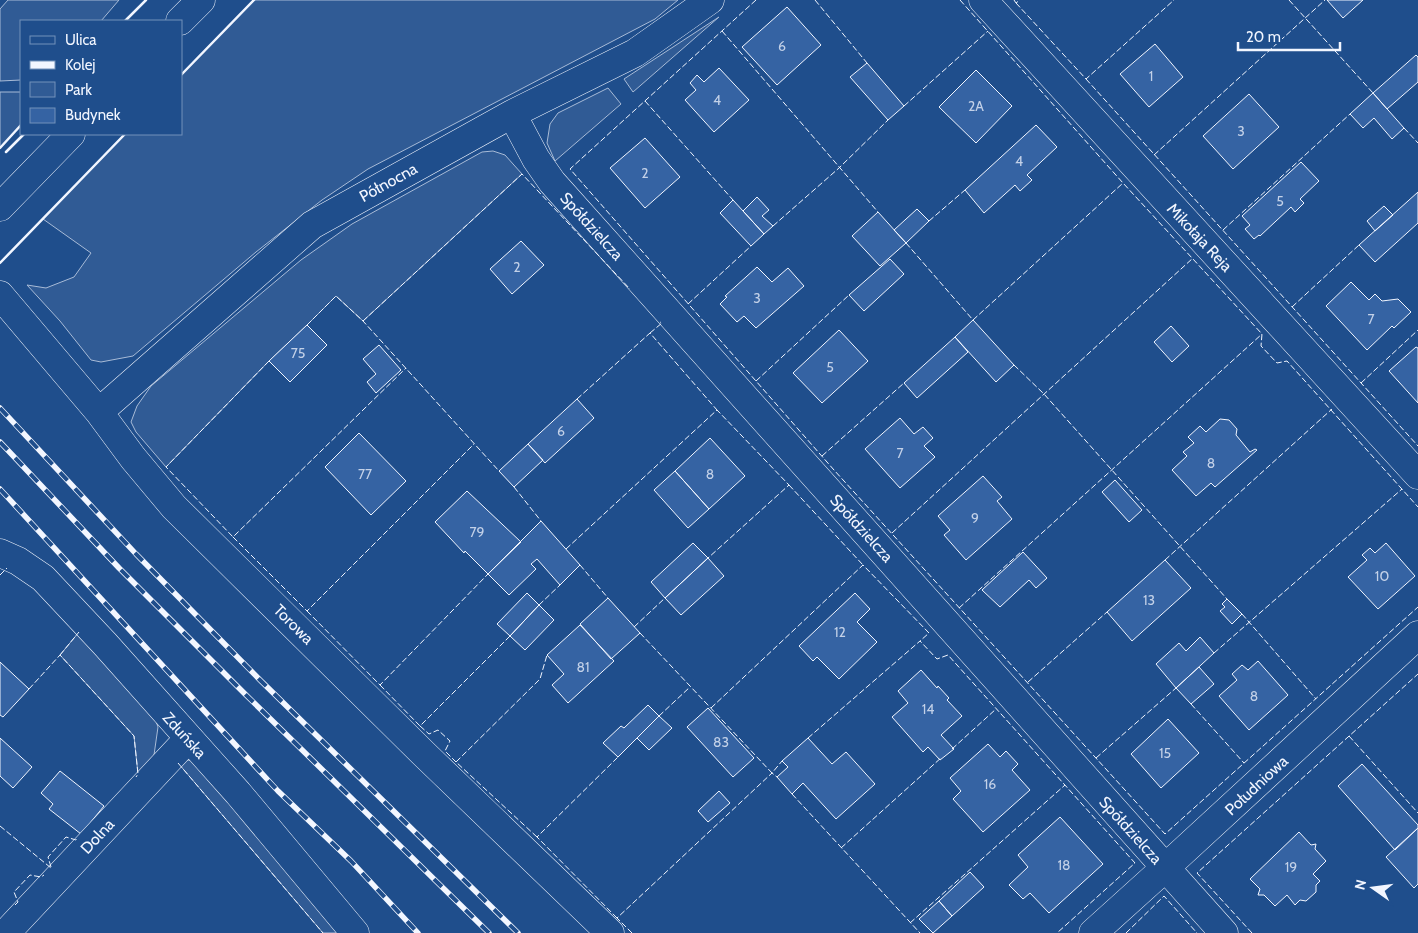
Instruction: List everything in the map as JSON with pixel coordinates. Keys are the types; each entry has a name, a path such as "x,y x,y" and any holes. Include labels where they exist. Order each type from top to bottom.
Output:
{"street":[{"path":"181,20 201,0"},
{"name":"Północna","path":"99,412 312,225 512,114 635,53 710,0"},
{"name":"Mikołaja Reja","path":"983,0 1418,475"},
{"name":"Spółdzielcza","path":"512,114 536,159 552,182 1224,933"},
{"path":"1,206 70,135"},
{"name":"Torowa","path":"0,295 99,412 133,458 174,507 424,754 610,933"},
{"name":"Zduńska","path":"0,553 18,561 43,578 105,644 280,842 355,933"},
{"name":"Południowa","path":"1093,933 1418,635"},
{"name":"Dolna","path":"6,933 188,739"}],"green space":[{"path":"8,0 119,0 102,20 20,20 20,80 0,81 0,9"},
{"path":"254,0 678,0 655,19 368,169 322,200 256,252 133,356 101,362 91,360 60,321 27,285 46,288 74,277 91,253 43,219 124,135 182,135 182,74"},
{"path":"719,17 633,92 624,79"},
{"path":"608,88 621,104 555,161 547,143 550,124 558,113"},
{"path":"0,92 20,92 20,126 0,148"},
{"path":"493,151 505,155 522,174 363,321 336,296 269,361 166,467 136,432 131,422 137,406 151,386 301,260 352,224 482,152"},
{"path":"79,632 153,713 158,727 154,755 138,774 134,736 60,655"},
{"path":"188,760 197,762 338,933 323,933 178,763"}],"building":[{"path":"1327,0 1363,0 1343,18"},
{"path":"787,7 821,45 777,85 742,47"},
{"path":"1155,44 1183,77 1149,107 1120,74"},
{"path":"1416,55 1418,57 1418,82 1387,109 1373,93"},
{"path":"867,63 904,106 888,120 850,77"},
{"path":"719,68 749,100 714,132 685,100 696,90 690,83 697,75 704,82"},
{"path":"976,70 1012,106 976,143 939,107"},
{"path":"1373,93 1404,128 1392,139 1374,118 1363,128 1350,114"},
{"path":"1249,94 1279,127 1233,169 1203,136"},
{"path":"1036,125 1057,147 1027,175 1032,180 1020,191 1015,185 984,213 965,190"},
{"path":"645,138 680,177 645,208 610,168"},
{"path":"1301,162 1319,181 1300,199 1304,203 1295,212 1291,207 1260,236 1254,239 1245,229 1250,225 1242,216"},
{"path":"1418,192 1418,223 1375,262 1359,245"},
{"path":"757,197 769,210 762,216 773,226 764,234 743,211"},
{"path":"733,200 764,234 751,246 720,213"},
{"path":"1384,206 1393,215 1375,231 1367,221"},
{"path":"917,209 929,221 906,243 894,230"},
{"path":"878,212 906,243 880,266 852,236"},
{"path":"521,241 544,265 512,294 490,269"},
{"path":"890,259 904,274 864,311 849,295"},
{"path":"757,267 772,282 788,268 804,286 756,328 744,316 737,322 720,304 727,297 725,296"},
{"path":"1351,282 1369,300 1375,294 1382,301 1398,299 1411,312 1394,328 1392,326 1367,350 1326,306"},
{"path":"973,320 1014,365 996,382 955,337"},
{"path":"307,325 327,345 290,382 269,361"},
{"path":"1171,326 1189,346 1172,362 1154,342"},
{"path":"839,330 868,361 822,403 793,373"},
{"path":"955,337 968,352 917,398 904,383"},
{"path":"379,345 401,370 376,393 367,382 376,374 363,359"},
{"path":"1416,347 1418,348 1418,403 1389,371"},
{"path":"577,399 594,418 545,463 528,444"},
{"path":"900,418 914,434 923,427 933,438 924,446 935,457 900,488 865,449"},
{"path":"1220,419 1229,420 1237,429 1236,435 1250,452 1255,449 1257,450 1215,487 1211,483 1196,496 1172,470 1187,456 1183,452 1194,443 1188,437 1200,426 1206,432"},
{"path":"359,433 406,481 371,515 325,467"},
{"path":"710,438 745,476 709,509 675,471"},
{"path":"528,444 543,460 514,487 499,471"},
{"path":"675,471 709,509 688,528 654,490"},
{"path":"983,476 1002,497 997,501 1012,519 966,560 944,535 950,530 938,516"},
{"path":"1115,480 1142,510 1129,522 1102,492"},
{"path":"467,491 521,542 488,574 465,551 464,553 435,522"},
{"path":"541,521 580,565 560,585 537,559 531,564 536,569 509,595 488,574"},
{"path":"693,543 708,558 665,598 651,582"},
{"path":"1386,543 1415,576 1378,609 1348,577 1367,560 1362,555 1370,548 1375,553"},
{"path":"1023,552 1047,578 1036,588 1029,580 1000,607 982,590"},
{"path":"708,558 724,576 681,615 665,598"},
{"path":"1165,560 1191,588 1132,641 1107,612"},
{"path":"527,593 539,605 510,636 497,624"},
{"path":"855,593 870,609 857,622 877,642 839,679 817,657 813,661 799,646"},
{"path":"608,598 640,633 611,659 580,624"},
{"path":"1227,599 1242,614 1232,624 1220,611 1225,607 1222,604"},
{"path":"539,605 554,620 525,650 510,636"},
{"path":"580,625 614,661 568,703 552,685 564,674 547,655"},
{"path":"1200,637 1214,653 1176,688 1156,664 1179,643 1186,651"},
{"path":"1258,661 1288,695 1249,730 1219,696 1237,680 1232,674 1242,665 1248,670"},
{"path":"0,662 29,689 3,717 0,715"},
{"path":"1199,667 1214,684 1191,704 1176,688"},
{"path":"921,670 949,698 947,700 962,716 941,735 954,749 940,760 928,747 923,752 892,717 908,703 898,691"},
{"path":"648,705 659,716 618,757 603,743 621,726 624,728"},
{"path":"708,708 754,758 733,777 687,727"},
{"path":"659,716 672,728 649,750 637,738"},
{"path":"1168,719 1199,753 1161,788 1131,754"},
{"path":"0,738 32,767 13,788 0,776"},
{"path":"808,738 832,764 846,752 875,784 836,819 803,783 792,794 777,777 788,767 782,761"},
{"path":"988,744 1000,757 1006,751 1018,764 1012,770 1030,790 983,832 953,799 961,791 950,778"},
{"path":"1362,764 1418,825 1418,828 1395,850 1338,786"},
{"path":"60,771 104,806 81,834 49,809 53,804 41,793"},
{"path":"719,791 730,803 708,822 698,811"},
{"path":"1060,817 1103,864 1049,913 1030,893 1023,899 1009,885 1028,867 1018,855"},
{"path":"1418,828 1418,884 1414,888 1386,857"},
{"path":"1299,832 1311,845 1316,844 1315,849 1326,861 1313,874 1320,881 1316,885 1316,892 1306,901 1300,900 1295,905 1287,895 1275,906 1264,895 1258,895 1260,889 1250,879"},
{"path":"970,872 984,887 952,916 939,901"},
{"path":"939,901 952,916 933,933 919,919"}],"railway":[{"path":"0,408 136,554 260,680 518,933"},
{"path":"0,442 119,568 489,933"},
{"path":"0,489 278,791 351,861 418,933"}],"fence":[{"path":"756,0 570,169 834,470 1165,834 1418,607"},
{"path":"815,0 867,63"},
{"path":"960,0 1123,183 1262,334 1261,346 1277,363 1287,361 1418,507"},
{"path":"1014,0 1016,3 1020,0"},
{"path":"1016,3 1086,79 1174,0"},
{"path":"1289,0 1373,93"},
{"path":"1154,155 1325,0"},
{"path":"722,31 878,212"},
{"path":"904,106 988,31"},
{"path":"1086,79 1418,446"},
{"path":"645,101 733,200"},
{"path":"1223,230 1350,114"},
{"path":"773,226 839,168 888,120"},
{"path":"1404,128 1418,143"},
{"path":"363,321 522,174 630,289"},
{"path":"906,243 973,320 1123,183"},
{"path":"929,221 965,190"},
{"path":"1292,307 1359,245"},
{"path":"688,304 751,246"},
{"path":"892,533 1193,258"},
{"path":"756,381 849,295"},
{"path":"307,325 336,296 363,321 499,471"},
{"path":"650,333 662,323 660,322"},
{"path":"1361,383 1418,330"},
{"path":"577,399 650,333 717,410"},
{"path":"959,608 1262,334"},
{"path":"269,361 166,467 233,537 406,368"},
{"path":"1014,365 1044,394 1227,599"},
{"path":"822,456 904,383"},
{"path":"1165,560 1332,409"},
{"path":"566,549 717,410 789,485 708,558"},
{"path":"233,537 307,611 474,444"},
{"path":"789,485 863,565"},
{"path":"514,487 541,521"},
{"path":"1214,653 1402,489"},
{"path":"580,565 608,598"},
{"path":"711,708 863,565 929,633 920,641"},
{"path":"0,575 7,568"},
{"path":"307,611 380,685 488,574"},
{"path":"539,605 560,585"},
{"path":"634,627 665,598"},
{"path":"1028,682 1107,612"},
{"path":"1242,614 1316,699"},
{"path":"60,655 79,632"},
{"path":"640,633 772,773 782,761"},
{"path":"380,685 420,726 510,636"},
{"path":"808,738 920,641 937,659 948,655 1135,863 1057,933"},
{"path":"29,689 60,655 134,736 138,774 136,777"},
{"path":"537,837 456,762 540,679 547,655"},
{"path":"1252,933 1197,873 1418,674"},
{"path":"659,716 690,687"},
{"path":"1096,758 1176,688"},
{"path":"1191,704 1244,763"},
{"path":"952,749 996,709"},
{"path":"420,726 429,734 438,730 450,741 445,751 456,762"},
{"path":"1349,736 1418,813"},
{"path":"617,918 537,837 618,757"},
{"path":"841,848 942,757"},
{"path":"178,763 323,933"},
{"path":"632,933 617,918 772,773 777,777"},
{"path":"910,923 1065,785"},
{"path":"792,794 920,933"},
{"path":"0,826 51,868"},
{"path":"51,867 48,857 66,837 77,839"},
{"path":"15,905 18,902 14,892 30,875 41,877 44,875"},
{"path":"1126,933 1164,896 1197,933"}],"wall":[{"path":"126,20 146,0"},
{"path":"182,74 254,0"},
{"path":"0,148 20,126"},
{"path":"6,152 23,135"},
{"path":"0,263 124,135"}]}
